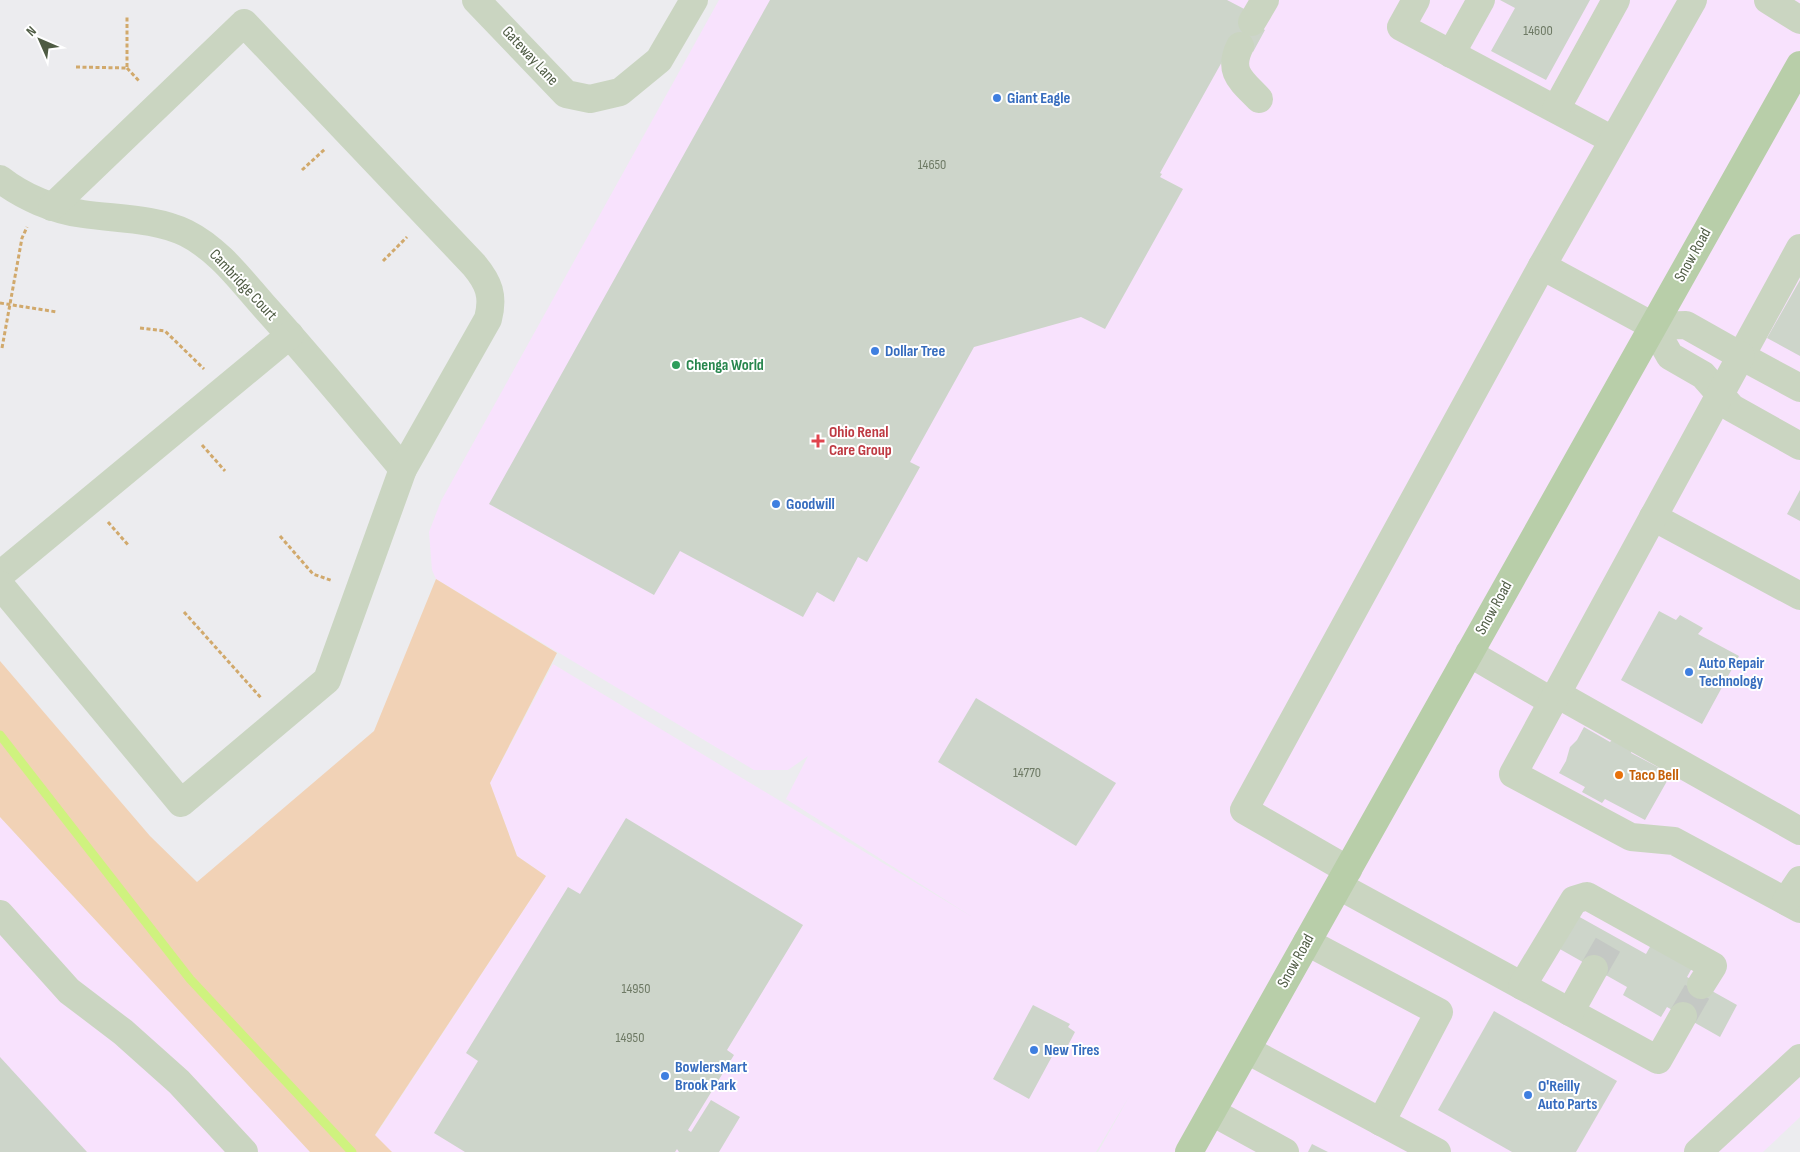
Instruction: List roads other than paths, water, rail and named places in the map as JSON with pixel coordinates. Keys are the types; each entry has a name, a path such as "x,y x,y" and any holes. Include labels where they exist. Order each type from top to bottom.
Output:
{"main road":[{"name":"Snow Road","path":"1189,1152 1800,65"}],"street":[{"name":"Gateway Lane","path":"476,0 566,94 590,99 620,92 659,60 694,0"},
{"path":"1416,0 1401,26 1613,140"},
{"path":"1451,54 1481,0"},
{"path":"1556,109 1616,0"},
{"path":"1683,1016 1658,1060 1522,986 1343,878 1244,810 1542,266 1693,0"},
{"path":"1768,0 1800,20"},
{"path":"0,585 181,803 326,680 403,468 488,319 491,293 486,279 244,23 52,207"},
{"path":"1252,23 1233,59 1234,65 1246,85 1259,99"},
{"name":"Cambridge Court","path":"0,179 52,207 81,214 140,220 185,232 203,243 226,264 290,334 403,468"},
{"path":"1795,897 1674,841 1631,837 1513,774 1800,248"},
{"path":"1542,266 1653,326 1686,325 1800,388"},
{"path":"1653,326 1670,356 1704,375 1732,408 1797,446"},
{"path":"0,575 290,334"},
{"path":"1653,517 1800,596"},
{"path":"1469,654 1555,698 1800,831"},
{"path":"1522,986 1574,900 1587,896 1619,926 1713,966 1702,985"},
{"path":"0,914 69,991 123,1032 179,1082 244,1152"},
{"path":"1307,942 1439,1012 1381,1122"},
{"path":"1570,1012 1594,969"},
{"path":"1247,1050 1437,1152"},
{"path":"1698,1152 1800,1058"},
{"path":"1212,1112 1285,1152"}],"waterway":[{"path":"0,735 190,979 352,1152"}],"tunnel":[{"path":"1594,969 1613,936"},
{"path":"1683,1016 1701,985"}],"place":[{"name":"Giant Eagle","path":"997,98"},
{"name":"Dollar Tree","path":"875,351"},
{"name":"Chenga World","path":"676,365"},
{"name":"Ohio Renal Care Group","path":"818,441"},
{"name":"Goodwill","path":"776,504"},
{"name":"Auto Repair Technology","path":"1689,672"},
{"name":"Taco Bell","path":"1619,775"},
{"name":"New Tires","path":"1034,1050"},
{"name":"BowlersMart Brook Park","path":"665,1076"},
{"name":"O'Reilly Auto Parts","path":"1528,1095"}]}
